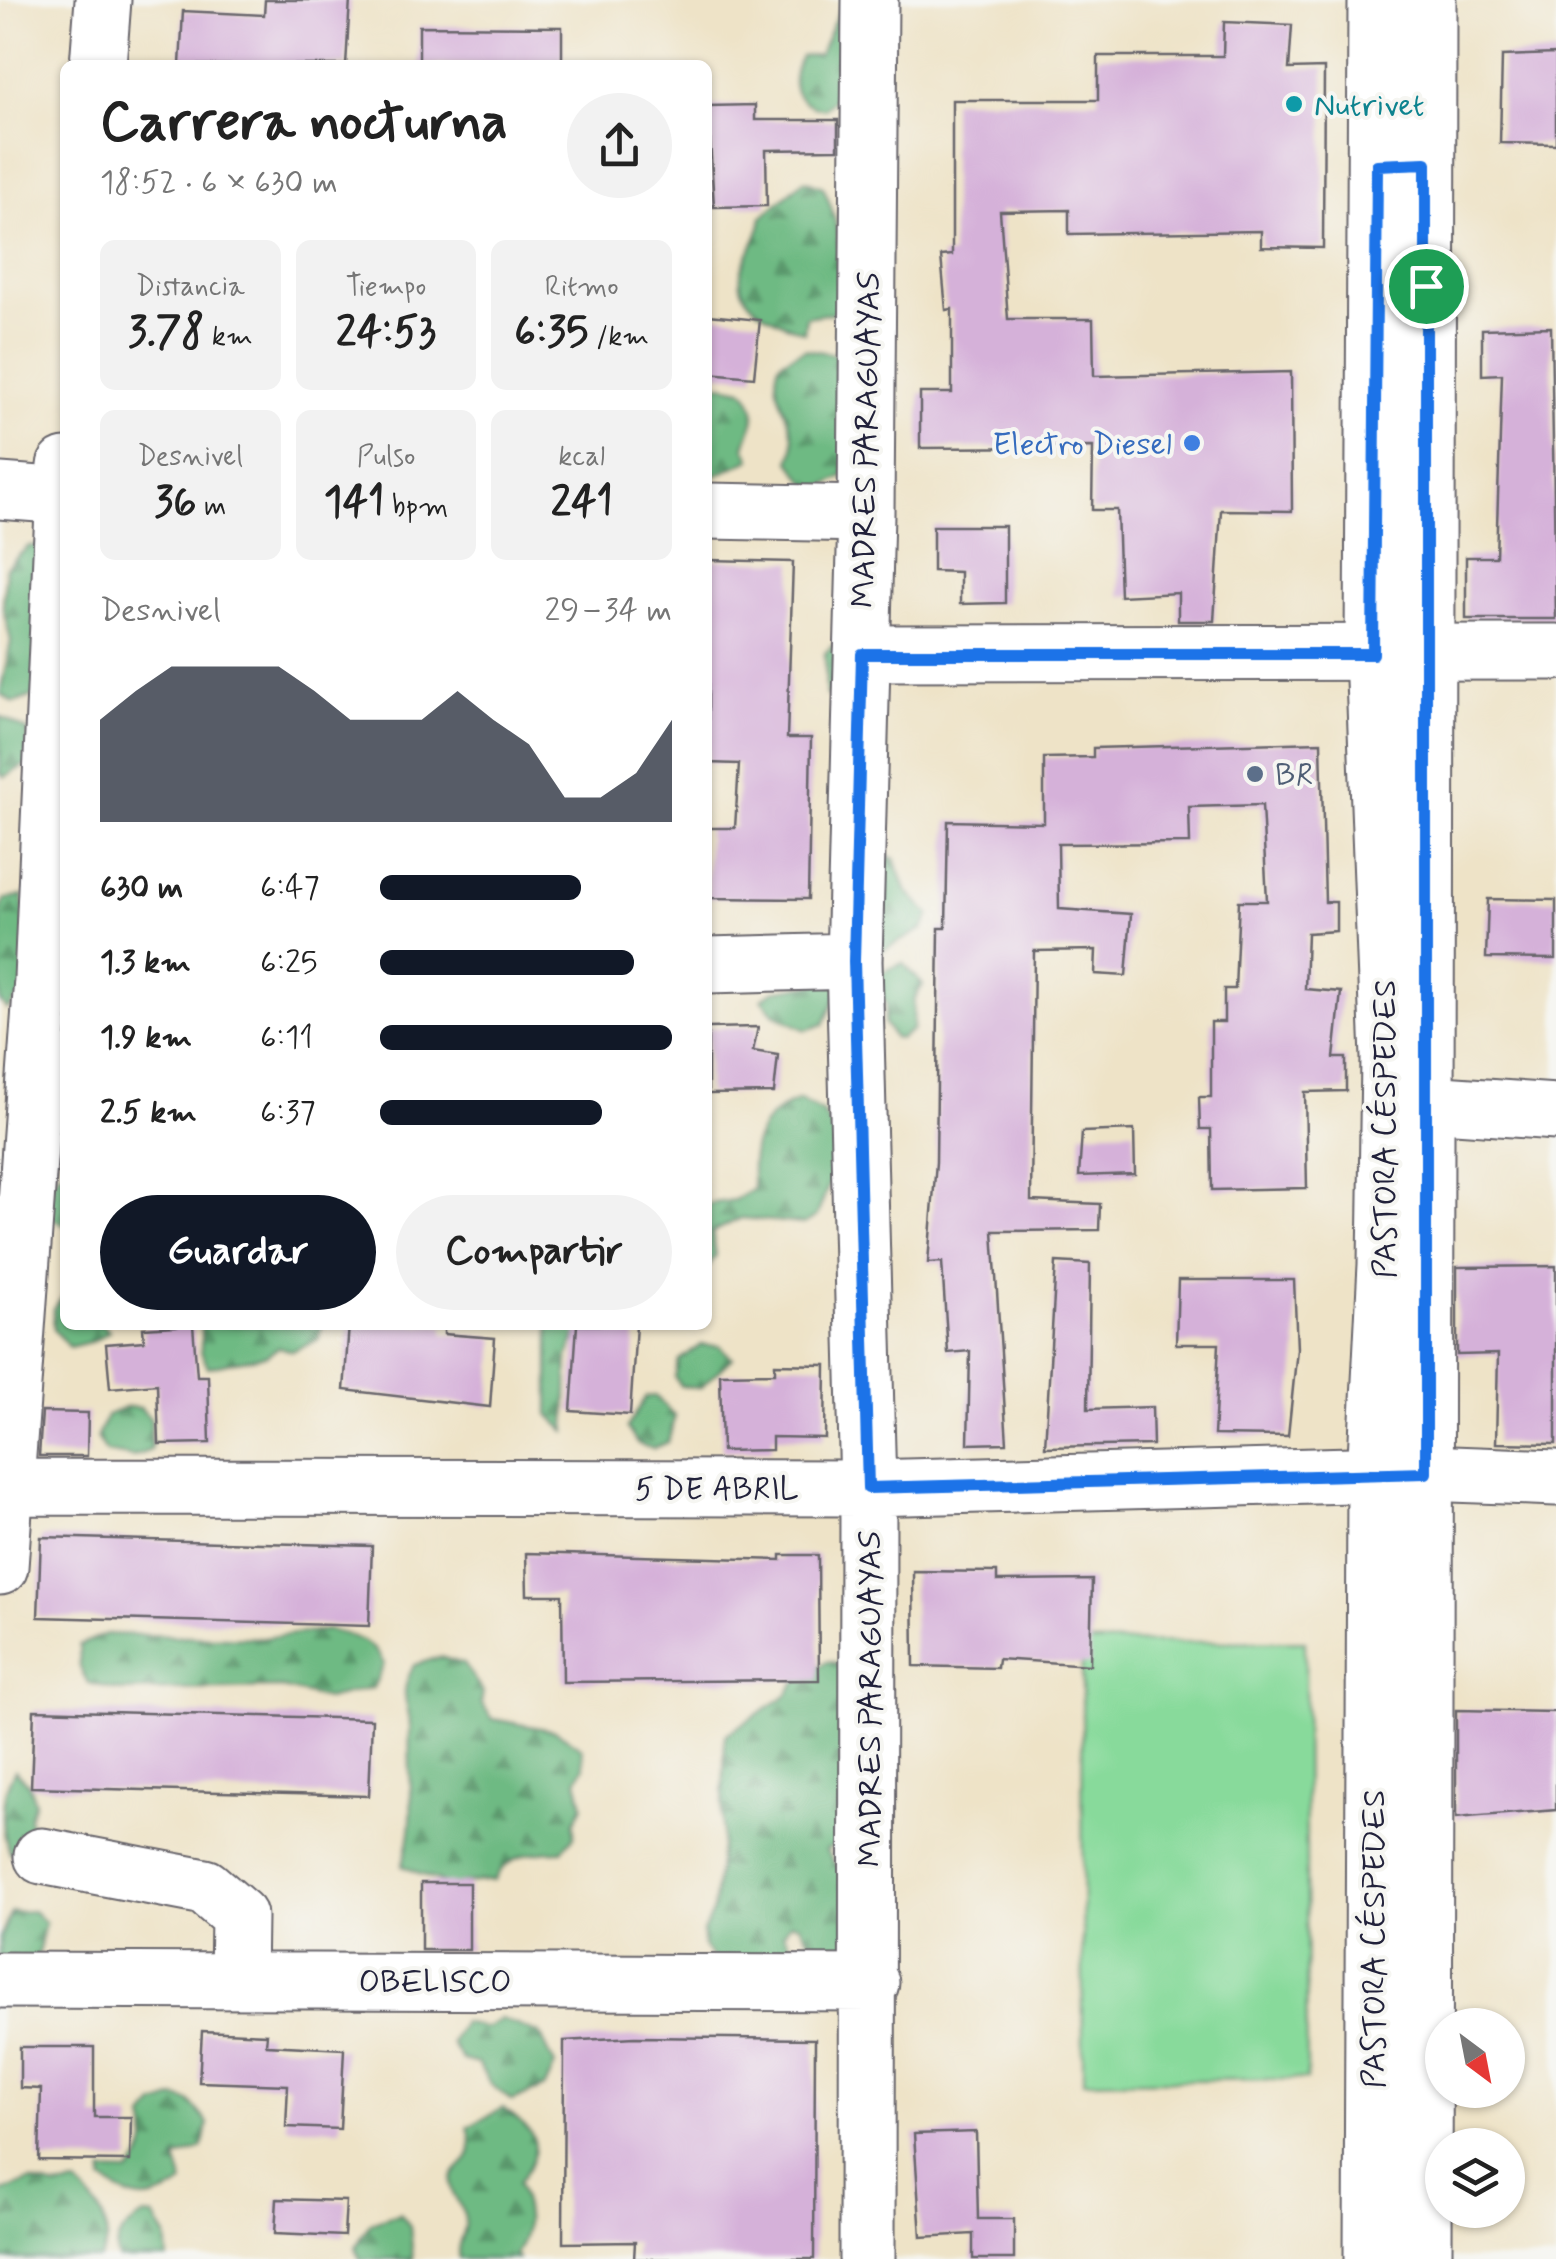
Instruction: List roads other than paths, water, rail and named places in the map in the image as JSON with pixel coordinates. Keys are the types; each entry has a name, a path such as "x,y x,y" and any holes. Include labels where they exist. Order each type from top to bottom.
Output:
{"street":[{"path":"98,60 103,0"},
{"name":"MADRES PARAGUAYAS","path":"868,2259 868,1488 854,961 866,514 870,0"},
{"name":"PASTORA CÉSPEDES","path":"1372,2259 1401,1475 1427,1103 1428,653 1401,164 1376,0"},
{"name":"PASTORA CÉSPEDES","path":"1424,2259 1373,654 1401,164 1428,0"},
{"path":"0,491 60,486"},
{"path":"712,511 866,514"},
{"path":"862,654 1556,652"},
{"path":"0,1567 54,978 60,683"},
{"path":"712,964 854,961"},
{"path":"1427,1103 1556,1112"},
{"name":"5 DE ABRIL","path":"7,1487 868,1488 1401,1475 1556,1478"},
{"path":"42,1856 205,1887 239,1916 238,1980"},
{"name":"OBELISCO","path":"0,1980 870,1983"}],"place":[{"name":"Nutrivet","path":"1294,104"},
{"name":"Electro Diesel","path":"1192,443"},
{"name":"BR","path":"1255,774"}]}
